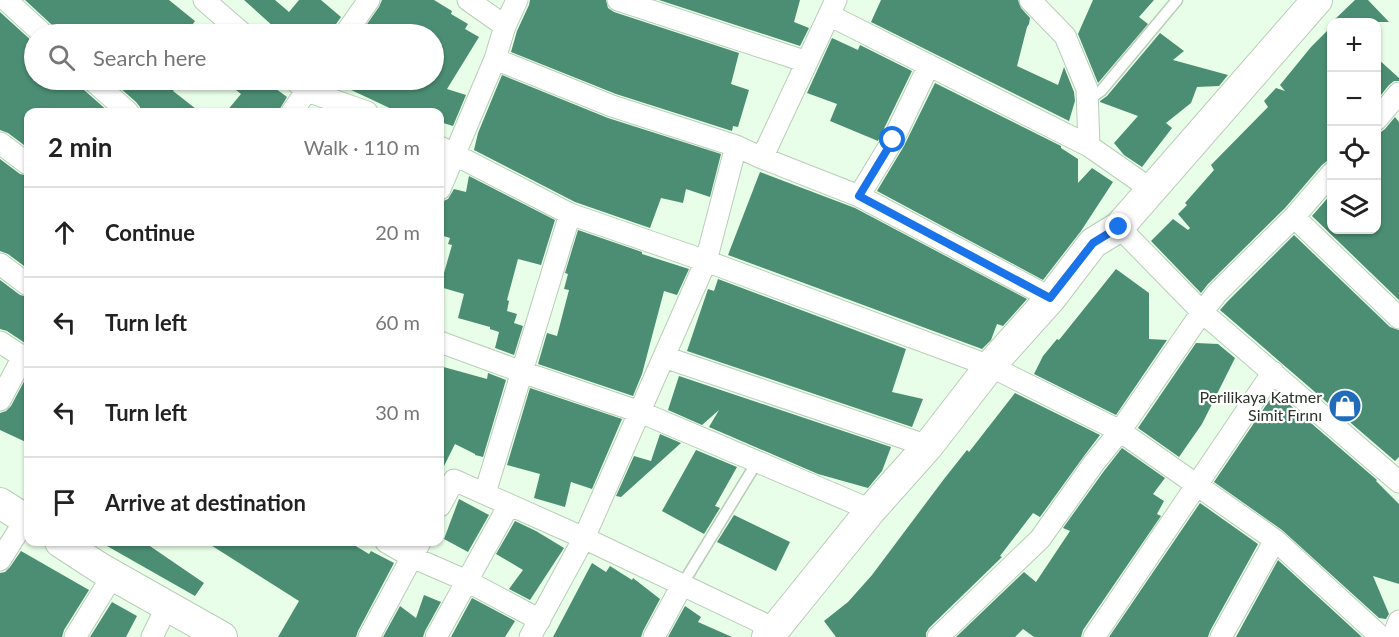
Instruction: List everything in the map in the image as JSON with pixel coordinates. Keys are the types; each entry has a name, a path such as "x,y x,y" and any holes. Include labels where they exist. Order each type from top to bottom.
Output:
{"street":[{"path":"6,0 33,24"},
{"path":"204,0 232,24"},
{"path":"352,24 369,0"},
{"path":"468,0 505,26"},
{"path":"444,167 447,151 495,59 505,26 517,0"},
{"path":"618,0 807,62"},
{"path":"1030,0 1065,36 1088,89 1089,146"},
{"path":"447,477 682,585 771,633 871,510 928,446 990,366 1050,298 1093,243 1119,227 1317,0"},
{"path":"762,158 832,8 928,64 1089,146 1152,190"},
{"path":"495,59 612,105 736,146 859,196 1050,298"},
{"path":"859,196 893,140 928,64"},
{"path":"104,90 124,108"},
{"path":"294,108 302,90"},
{"path":"320,90 358,108"},
{"path":"1381,115 1399,93"},
{"path":"0,143 24,161"},
{"path":"369,637 416,549 467,580 535,628 584,538 706,261 736,146"},
{"path":"447,151 570,214 706,261 990,366 1120,431 1275,540 1381,637"},
{"path":"938,637 1040,539 1120,431 1217,293 1294,217 1327,179"},
{"path":"484,493 570,214"},
{"path":"1294,217 1399,318"},
{"path":"1119,227 1202,312 1396,474"},
{"path":"0,264 24,282"},
{"path":"0,342 24,356"},
{"path":"444,343 640,412 871,510"},
{"path":"664,357 928,446"},
{"path":"0,400 24,360"},
{"path":"1094,637 1273,372"},
{"path":"0,502 24,518"},
{"path":"436,637 509,505"},
{"path":"0,560 24,524"},
{"path":"1221,637 1275,540"},
{"path":"66,546 222,637"},
{"path":"75,637 113,575"},
{"path":"654,637 682,585"},
{"path":"152,637 166,606"},
{"path":"1393,637 1399,621"}],"lane":[{"path":"1088,100 1101,91 1177,0"},
{"path":"682,585 757,462"}],"building":[{"path":"25,0 169,0 195,21 193,24 51,24"},
{"path":"244,0 275,0 289,12 299,0 321,0 341,17 336,24 271,24"},
{"path":"382,0 434,0 468,24 465,29 479,37 447,89 466,95 453,126 444,123 444,108 390,108 351,90 444,90 444,24 367,24"},
{"path":"530,0 606,0 608,8 614,12 739,53 731,84 749,90 738,127 733,126 732,131 616,94 511,52"},
{"path":"659,0 800,0 794,22 809,28 800,46"},
{"path":"881,0 1018,0 1021,8 1030,18 1017,66 1058,85 1064,67 1074,92 1075,101 1069,121 871,22"},
{"path":"1093,0 1154,0 1139,17 1148,24 1098,83 1078,34"},
{"path":"1355,0 1368,0 1389,22 1381,22 1381,18 1336,18"},
{"path":"0,12 24,34 24,90 84,90 104,108 24,108 24,145 0,130"},
{"path":"1327,31 1327,161 1285,208 1201,293 1151,241 1173,219 1188,230 1190,228 1178,214 1187,205 1185,203 1214,170 1211,165 1268,107 1264,101 1276,88 1285,91 1280,85"},
{"path":"1160,33 1184,51 1173,60 1228,75 1219,86 1197,87 1191,103 1166,123 1172,128 1142,167 1124,155 1114,143 1138,116 1100,101 1107,96"},
{"path":"832,38 858,50 860,45 912,71 878,141 830,121 837,104 807,93"},
{"path":"1381,62 1399,78 1399,81 1394,81 1381,95"},
{"path":"502,75 608,118 721,154 710,197 686,189 683,203 661,198 650,228 575,202 474,150 478,133"},
{"path":"935,83 1061,146 1078,159 1078,183 1092,168 1113,182 1081,231 1043,280 877,191 904,146"},
{"path":"122,90 174,90 195,108 140,108"},
{"path":"236,90 278,90 287,97 280,108 229,108 241,94"},
{"path":"1395,117 1399,122 1399,300 1331,234 1381,234 1381,132"},
{"path":"0,159 24,175 24,266 0,251"},
{"path":"760,172 855,208 1027,299 1003,326 997,324 991,340 982,349 728,255"},
{"path":"469,176 555,220 541,265 518,259 507,300 509,301 507,311 517,314 514,323 523,326 514,355 495,348 499,332 490,327 458,318 464,294 444,288 444,273 452,245 448,244 450,238 444,236 444,201 448,199 454,189 466,192"},
{"path":"1327,199 1327,230 1312,216"},
{"path":"578,230 689,269 677,295 664,291 642,374 633,396 538,364 547,333 557,336 569,290 564,289 568,274 565,273"},
{"path":"1294,235 1390,327 1399,330 1399,457 1395,461 1220,310"},
{"path":"1116,269 1149,293 1149,339 1167,340 1116,415 1034,374 1043,356 1057,339 1059,340"},
{"path":"718,279 906,349 892,392 923,399 912,427 687,351 708,289 714,291"},
{"path":"0,280 24,296 24,342 0,329"},
{"path":"1196,343 1218,344 1235,358 1202,424 1179,457 1138,428"},
{"path":"444,367 487,379 488,373 506,380 483,457 455,444 444,466"},
{"path":"679,376 891,447 882,471 868,488 818,474 709,427 719,410 702,425 668,410"},
{"path":"24,382 24,441 0,430 0,413 11,406"},
{"path":"530,388 622,419 592,489 571,482 565,507 534,498 540,474 507,465"},
{"path":"1275,392 1377,480 1399,504 1399,584 1373,576 1389,614 1386,619 1379,618 1282,530 1214,482"},
{"path":"1015,393 1100,435 1040,517 1033,513 1000,556 1002,557 929,628 926,637 836,637 824,621 848,602 872,575 944,479 967,450 969,452"},
{"path":"660,434 681,443 621,497 616,496 634,456 651,461"},
{"path":"1122,448 1165,478 1153,494 1164,501 1157,514 1161,516 1083,630 1081,637 1034,637 1023,629 1015,637 956,637 1024,572 1036,582 1070,531 1063,528"},
{"path":"696,450 737,467 715,506 720,508 704,534 662,511"},
{"path":"459,499 489,515 468,552 444,539"},
{"path":"1200,503 1258,544 1208,637 1109,637"},
{"path":"734,515 790,542 776,571 717,542"},
{"path":"515,521 564,548 530,600 509,589 523,570 496,554"},
{"path":"107,546 150,546 204,583 195,596"},
{"path":"212,546 356,546 369,554 371,551 394,563 356,637 278,637 299,601"},
{"path":"21,551 89,590 62,637 0,637 0,573 10,567"},
{"path":"1278,560 1362,637 1236,637"},
{"path":"592,563 606,572 610,566 632,580 633,578 660,599 641,637 553,637"},
{"path":"424,595 441,602 423,637 383,637 400,606 416,618"},
{"path":"472,598 515,621 505,637 451,637"},
{"path":"112,602 137,616 126,637 90,637"},
{"path":"685,606 701,617 698,622 732,637 668,637"}],"place":[{"name":"Perilikaya Katmer Simit Fırını","path":"1345,406"}],"route":[{"path":"893,140 859,196 1050,298 1093,243 1119,227"}]}
